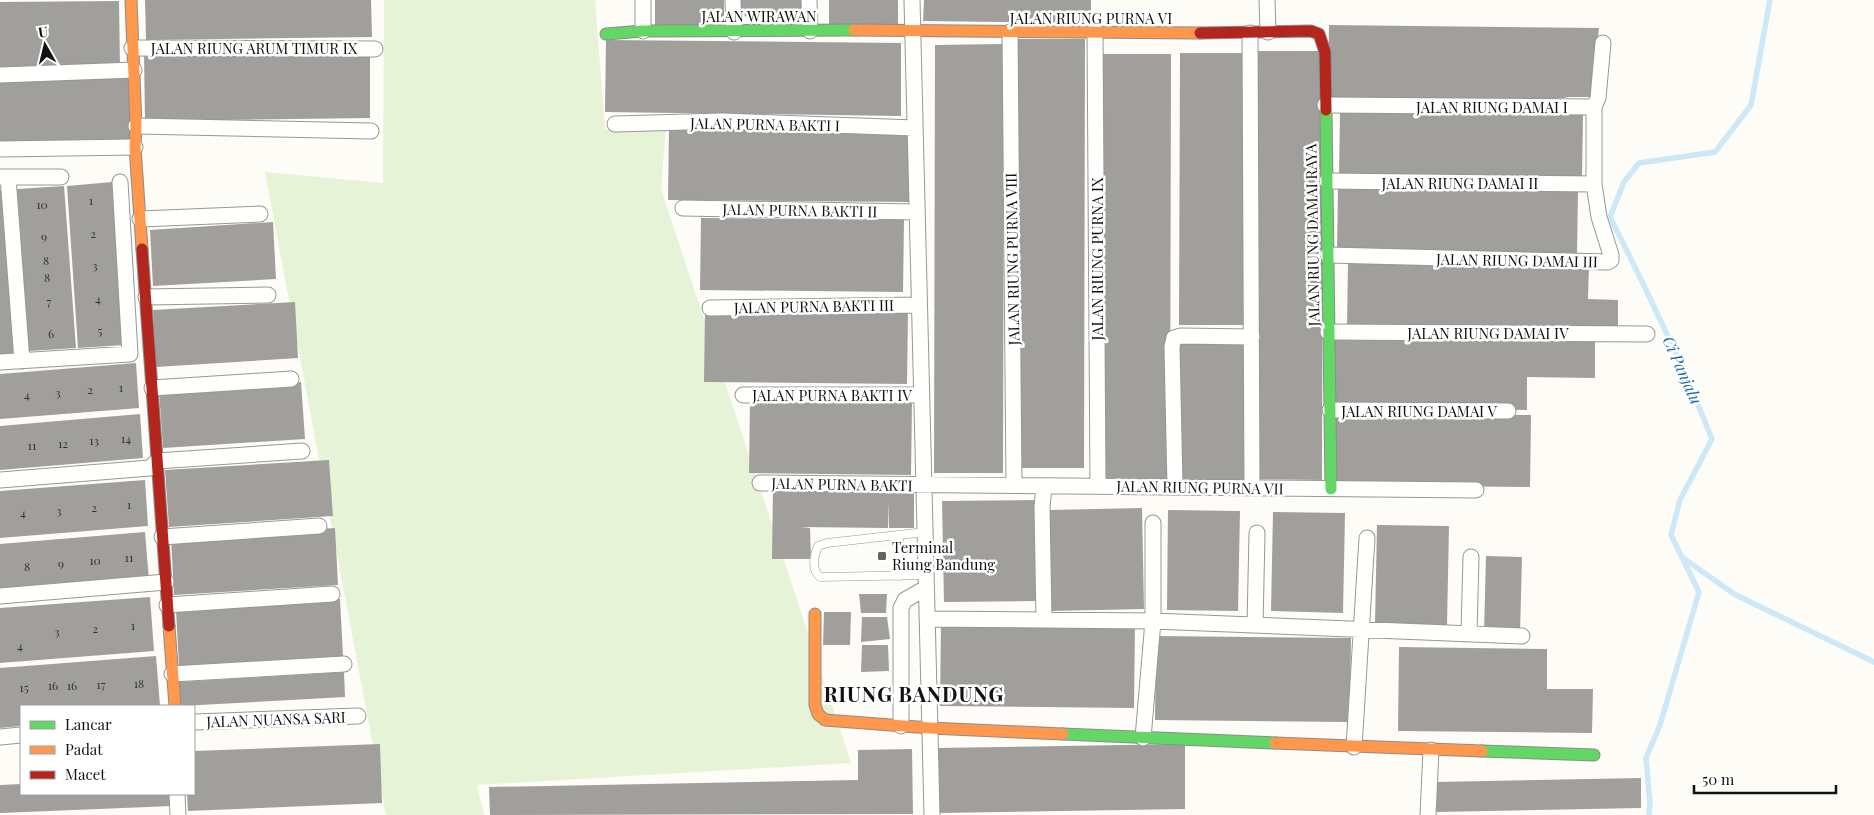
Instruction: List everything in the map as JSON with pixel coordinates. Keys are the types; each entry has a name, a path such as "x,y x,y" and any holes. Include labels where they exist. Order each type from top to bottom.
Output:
{"street":[{"path":"131,0 136,126 135,147 152,388 153,465 166,582 174,705"},
{"path":"643,0 643,31"},
{"path":"733,0 734,32"},
{"path":"809,0 810,31"},
{"path":"912,0 932,815"},
{"path":"1266,0 1268,32"},
{"name":"JALAN WIRAWAN","path":"606,34 643,31 913,30"},
{"name":"JALAN RIUNG PURNA VI","path":"913,30 1250,34 1268,32"},
{"name":"JALAN RIUNG DAMAI RAYA","path":"1268,32 1311,31 1319,34 1324,52 1331,488"},
{"name":"JALAN RIUNG PURNA VIII","path":"1010,32 1014,485"},
{"name":"JALAN RIUNG PURNA IX","path":"1095,32 1098,486"},
{"path":"1250,34 1252,488"},
{"path":"1594,107 1598,98 1604,43"},
{"name":"JALAN RIUNG ARUM TIMUR IX","path":"132,48 375,49"},
{"path":"0,75 134,70"},
{"name":"JALAN RIUNG DAMAI I","path":"1325,105 1594,107"},
{"name":"JALAN RIUNG DAMAI III","path":"1328,256 1608,262 1611,260 1611,255 1599,217 1594,184 1594,107"},
{"name":"JALAN PURNA BAKTI I","path":"615,124 722,120 915,128"},
{"path":"136,126 371,131"},
{"path":"0,149 135,147"},
{"path":"22,361 4,177 61,177"},
{"path":"0,362 130,354 120,182"},
{"name":"JALAN RIUNG DAMAI II","path":"1327,182 1594,184"},
{"name":"JALAN PURNA BAKTI II","path":"683,208 917,212"},
{"path":"140,219 260,214"},
{"path":"146,297 268,295"},
{"name":"JALAN PURNA BAKTI III","path":"710,308 919,305"},
{"name":"JALAN RIUNG DAMAI IV","path":"1328,332 1647,334"},
{"path":"1175,487 1172,347 1174,338 1181,336 1252,337"},
{"path":"152,388 291,379"},
{"name":"JALAN PURNA BAKTI IV","path":"743,395 921,395"},
{"name":"JALAN RIUNG DAMAI V","path":"1330,410 1508,411"},
{"path":"0,480 302,451"},
{"name":"JALAN PURNA BAKTI","path":"760,482 924,485"},
{"name":"JALAN RIUNG PURNA VII","path":"924,485 1014,485 1044,488 1098,486 1476,490"},
{"path":"1044,488 1042,507 1044,620"},
{"path":"1143,738 1153,622 1154,523"},
{"path":"162,537 319,526"},
{"path":"1255,625 1257,533"},
{"path":"1354,748 1367,538"},
{"path":"1469,633 1470,557"},
{"path":"0,596 166,582"},
{"path":"900,726 901,608 905,600 926,582"},
{"path":"167,605 332,594"},
{"path":"816,614 815,705 818,714 825,720 930,728 1354,748 1594,755"},
{"path":"927,619 1153,622 1522,636"},
{"path":"172,674 344,664"},
{"name":"JALAN NUANSA SARI","path":"195,722 358,716"},
{"path":"0,737 20,735"},
{"path":"1428,815 1431,750"},
{"path":"177,795 178,815"}],"lane":[{"path":"925,532 827,543 818,546 814,555 814,571 820,577 899,576 926,582"},
{"path":"899,535 899,576"}],"green space":[{"path":"384,0 595,0 605,129 666,127 661,189 851,763 477,785 484,815 386,815 265,172 383,183"}],"building":[{"path":"145,0 371,0 372,37 146,40"},
{"path":"655,0 724,0 724,30 655,30"},
{"path":"735,0 804,0 804,17 735,16"},
{"path":"829,0 898,0 898,25 829,25"},
{"path":"924,0 1091,0 1091,23 923,21"},
{"path":"119,1 120,67 0,69 0,2"},
{"path":"1329,25 1599,28 1591,97 1547,100 1328,98"},
{"path":"1016,39 1085,39 1084,468 1015,468"},
{"path":"606,40 901,43 901,116 605,112"},
{"path":"1004,44 1003,473 934,473 935,45"},
{"path":"370,51 370,118 145,121 144,54"},
{"path":"1254,51 1323,51 1322,480 1253,479"},
{"path":"1180,53 1249,53 1248,325 1179,325"},
{"path":"1102,54 1171,54 1170,483 1101,483"},
{"path":"130,78 130,145 0,147 0,80"},
{"path":"1340,111 1583,114 1582,179 1339,177"},
{"path":"669,127 910,130 909,202 668,200"},
{"path":"112,182 124,345 78,348 67,186"},
{"path":"64,186 76,348 29,351 17,189"},
{"path":"1338,187 1578,190 1577,254 1337,252"},
{"path":"0,190 3,190 14,355 0,356"},
{"path":"701,218 904,220 903,292 700,290"},
{"path":"273,222 276,279 153,286 150,230"},
{"path":"1348,261 1589,264 1588,299 1618,300 1618,328 1347,325"},
{"path":"295,302 298,358 156,367 153,310"},
{"path":"705,309 908,312 907,384 704,382"},
{"path":"1334,335 1595,338 1595,378 1527,377 1527,410 1333,407"},
{"path":"1179,342 1248,342 1248,482 1179,482"},
{"path":"136,363 139,408 0,419 0,374"},
{"path":"301,382 305,439 163,448 159,391"},
{"path":"750,400 912,402 911,475 749,473"},
{"path":"1336,413 1531,415 1530,487 1336,485"},
{"path":"140,414 143,458 0,470 0,426"},
{"path":"329,460 333,516 169,527 165,470"},
{"path":"145,480 148,526 0,538 0,491"},
{"path":"773,486 914,488 914,528 889,528 888,502 888,528 801,527 810,528 811,559 772,559"},
{"path":"1036,500 1037,601 944,602 942,501"},
{"path":"1142,508 1144,609 1050,611 1049,510"},
{"path":"1168,510 1240,511 1238,611 1167,610"},
{"path":"1273,512 1345,513 1343,613 1271,611"},
{"path":"1377,525 1449,526 1447,626 1375,624"},
{"path":"335,528 338,585 174,595 171,538"},
{"path":"145,532 149,580 0,592 0,544"},
{"path":"1486,556 1522,557 1520,634 1484,633"},
{"path":"859,594 887,594 886,613 861,613"},
{"path":"150,597 154,651 0,663 0,608"},
{"path":"340,599 343,656 179,666 176,610"},
{"path":"824,612 851,612 850,645 823,645"},
{"path":"862,617 887,617 890,639 861,642"},
{"path":"941,622 1135,624 1134,708 940,706"},
{"path":"1156,636 1351,638 1350,722 1155,720"},
{"path":"862,645 888,645 889,671 861,672"},
{"path":"1399,647 1547,649 1547,689 1593,689 1592,733 1398,731"},
{"path":"156,656 160,705 20,705 20,726 0,728 0,668"},
{"path":"344,672 345,697 181,705 179,682"},
{"path":"380,744 382,803 188,811 187,795 195,795 195,751"},
{"path":"1185,744 1185,809 938,813 937,748"},
{"path":"912,749 913,814 490,815 489,787 858,780 858,750"},
{"path":"1641,778 1641,808 1436,812 1436,782"},
{"path":"20,784 20,795 171,795 172,806 0,813 0,785"}],"waterway":[{"name":"Ci Panjalu","path":"1649,815 1650,803 1646,758 1660,725 1699,592 1671,535 1680,500 1712,439 1664,327 1610,217 1624,182 1639,163 1715,152 1751,105 1770,0"},
{"path":"1683,558 1734,594 1874,662"}],"traffic: fast":[{"path":"606,34 643,31 854,30"},
{"path":"1326,110 1331,489"},
{"path":"1063,734 1275,743"},
{"path":"1482,751 1594,755"}],"traffic: slow":[{"path":"131,0 136,126 135,147 142,249"},
{"path":"854,30 1200,33"},
{"path":"815,614 815,705 818,714 825,720 930,728 1063,734"},
{"path":"169,626 175,705"},
{"path":"1275,743 1482,751"}],"traffic: jam":[{"path":"1200,33 1311,31 1319,34 1325,52 1326,110"},
{"path":"142,249 169,626"}],"place":[{"name":"Terminal Riung Bandung","path":"882,556"}],"district":[{"name":"RIUNG BANDUNG","path":"914,693"}]}
